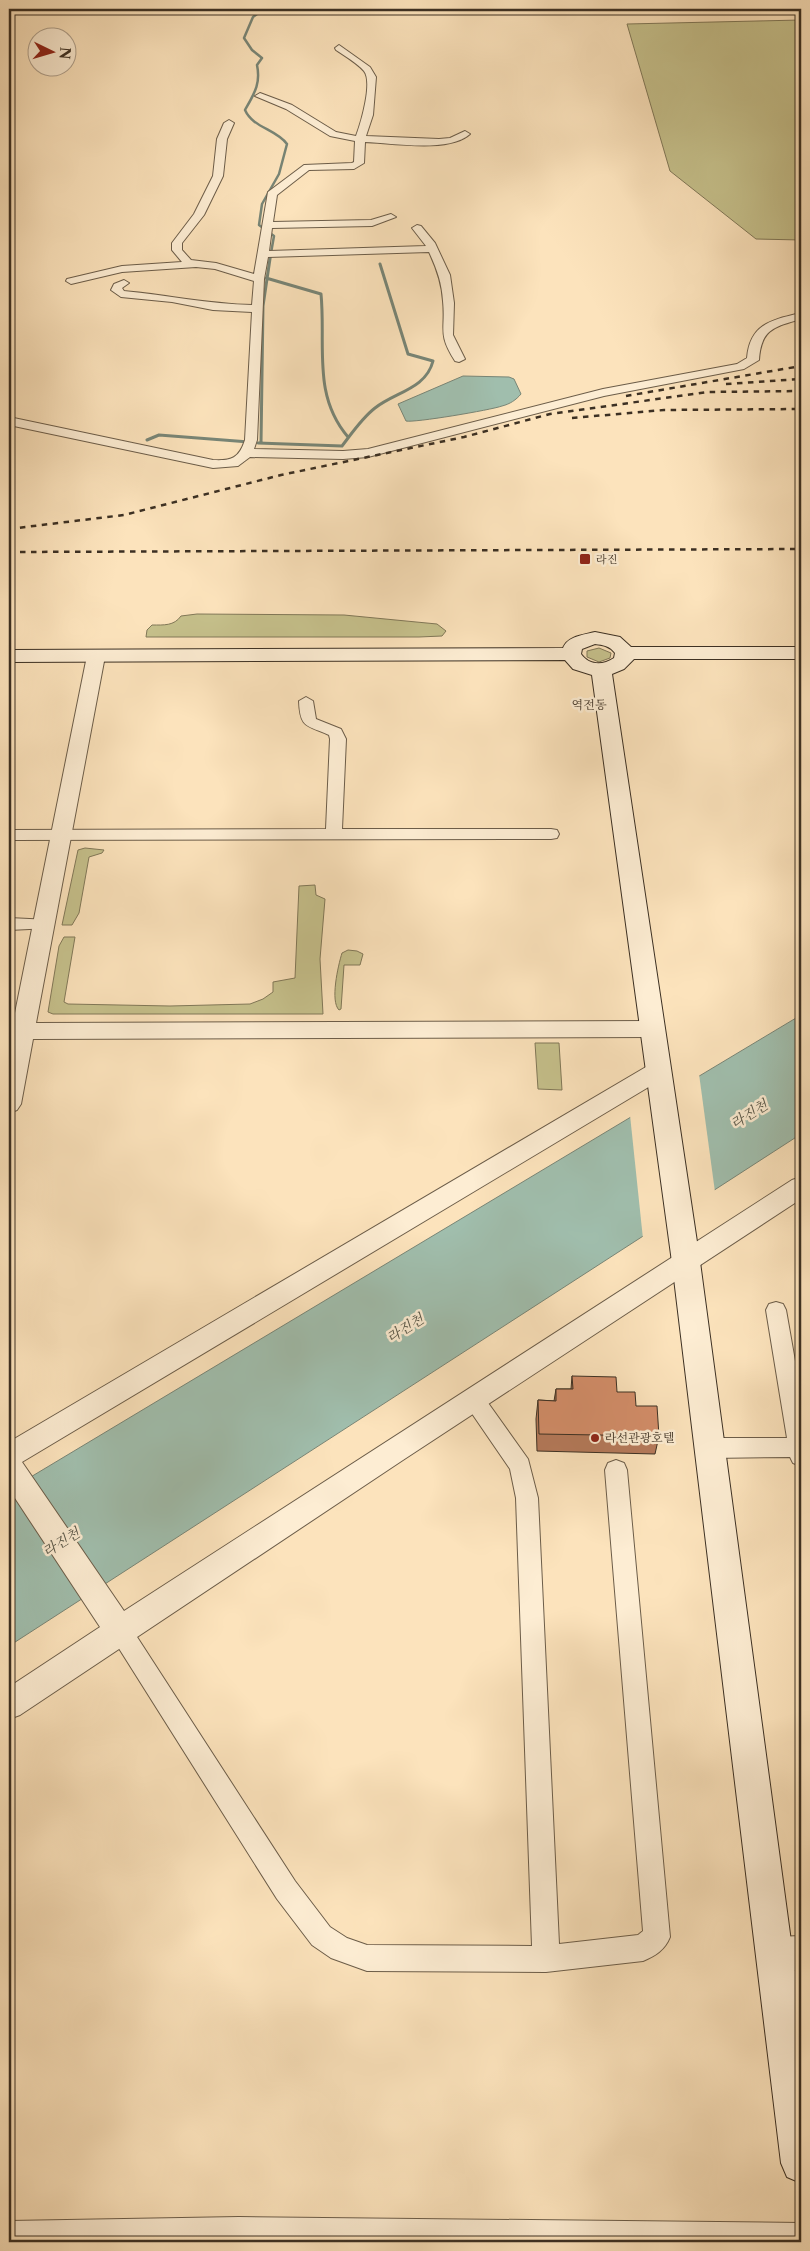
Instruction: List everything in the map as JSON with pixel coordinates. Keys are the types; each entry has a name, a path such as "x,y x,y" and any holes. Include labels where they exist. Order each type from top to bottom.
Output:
{"main road":[{"path":"571,654 573,646 577,643 595,638 615,642 625,653 801,653"},
{"path":"9,656 571,654 581,665 601,670 620,665 625,657 625,653"},
{"path":"601,670 661,1080 709,1448 788,1953 801,2163"}],"street":[{"path":"9,421 213,464 230,466 242,460 247,453 251,440 255,400 259,279 268,229 270,200 277,189 307,168 358,165 360,139 368,114 372,77 368,69 339,48"},
{"path":"260,96 289,107 332,134 360,139 440,142 452,141 465,134"},
{"path":"192,265 188,264 177,250 177,243 199,215 218,176 222,139 229,123"},
{"path":"268,229 372,223 392,217"},
{"path":"417,228 433,249 445,275 449,303 447,335 459,359"},
{"path":"263,254 433,249"},
{"path":"71,281 122,269 192,265 216,266 259,279"},
{"path":"124,283 118,286 116,290 121,294 172,299 213,307 257,309"},
{"path":"247,453 325,455 368,453 603,393 740,367 753,360 753,344 761,331 801,316"},
{"path":"9,1104 16,1031 44,924 96,656"},
{"path":"306,701 306,719 310,724 336,732 338,739 334,834"},
{"path":"9,835 551,834"},
{"path":"9,924 44,924"},
{"path":"16,1031 653,1029"},
{"path":"616,1470 658,1937 643,1948 546,1959 367,1958 340,1949 321,1936 286,1890 12,1467 661,1080"},
{"path":"9,1704 473,1399 801,1187"},
{"path":"709,1448 801,1450 776,1310"},
{"path":"473,1399 520,1466 527,1498 546,1959"},
{"path":"9,2240 239,2235 801,2242"}],"shaded area":[{"path":"801,20 801,240 756,239 670,171 627,24"},
{"path":"197,614 344,615 437,624 446,631 442,636 419,637 146,637 147,630 152,625 168,624 175,622 181,616"},
{"path":"599,648 611,653 610,658 599,662 587,657 587,651"},
{"path":"85,848 104,850 102,853 89,857 79,913 72,925 62,925 78,850"},
{"path":"315,885 316,895 325,899 320,959 323,1014 53,1014 48,1012 59,946 64,937 75,937 64,1002 68,1004 170,1006 250,1004 263,999 273,992 273,982 295,978 299,886"},
{"path":"348,950 363,954 360,965 344,965 341,1009 339,1010 335,999 336,983 342,953"},
{"path":"535,1043 559,1043 562,1090 538,1089"}],"water":[{"path":"463,376 509,377 514,379 521,394 510,403 495,408 437,418 406,421 398,404"},
{"name":"라진천","path":"801,1015 801,1134 9,1646 9,1490"}],"pier":[{"path":"699,1074 715,1192 643,1239 630,1115"}],"building":[{"path":"572,1376 616,1377 617,1392 635,1392 636,1406 657,1406 659,1436 539,1434 538,1400 556,1401 556,1389 573,1389"}],"waterway":[{"path":"264,9 253,17 244,38 252,50 262,58 257,65 258,78 256,89 245,110 253,121 277,135 287,144 279,174 262,204 259,225 274,236 271,253"},
{"path":"267,278 271,252"},
{"path":"258,443 342,446 370,412 424,378 433,361 408,354 380,264"},
{"path":"261,443 263,306 267,278"},
{"path":"267,278 321,294 325,387 329,404 337,421 348,437"},
{"path":"147,440 159,435 249,442"}],"railway":[{"path":"626,396 801,366"},
{"path":"726,384 801,379"},
{"path":"9,529 124,515 281,475 464,437 550,414 708,392 801,391"},
{"path":"572,418 664,410 801,409"},
{"path":"9,552 801,549"}],"place":[{"name":"라진","path":"585,559"},
{"name":"라선관광호텔","path":"595,1438"}],"district":[{"name":"역전동","path":"589,705"}]}
